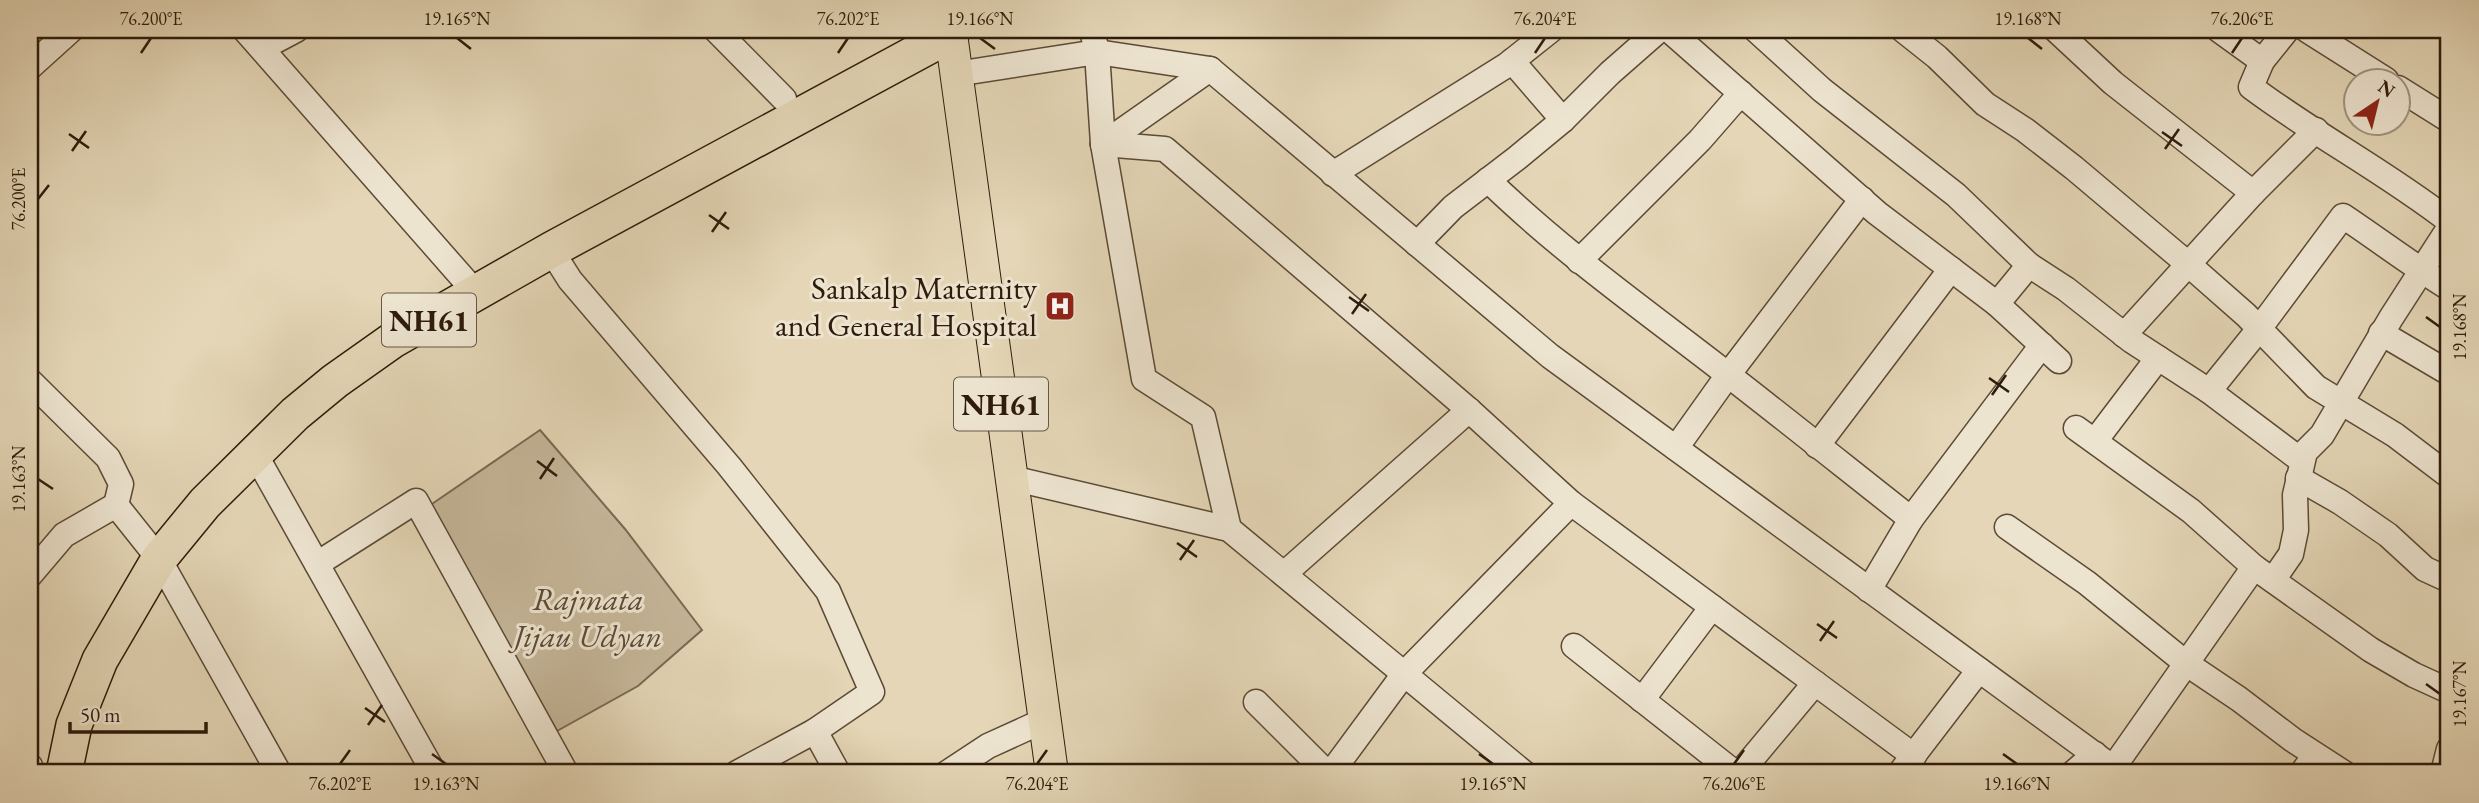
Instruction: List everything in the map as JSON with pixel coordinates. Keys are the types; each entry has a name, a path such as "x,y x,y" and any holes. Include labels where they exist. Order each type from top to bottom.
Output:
{"highway":[{"name":"NH61","path":"64,773 74,725 100,660 159,559 205,503 254,452 335,381 393,340 551,250 950,32"}],"main road":[{"name":"NH61","path":"950,32 1052,773"}],"street":[{"path":"296,30 254,39 476,293"},
{"path":"716,30 784,99"},
{"path":"1333,174 1512,61 1551,30"},
{"path":"1417,244 1453,207 1563,120 1610,72 1659,30"},
{"path":"1670,30 1862,199 1997,304 2050,353 1911,519 1870,590"},
{"path":"1756,30 1822,90 1956,195 2029,265 2066,289 2124,335 2208,390 2340,502 2388,535 2425,569 2449,580"},
{"path":"1903,30 1937,57 1985,104 2025,130 2188,264 2259,329 2316,387 2395,435 2449,476"},
{"path":"2056,30 2113,83 2253,192"},
{"path":"2218,30 2262,61"},
{"path":"2287,30 2262,61 2250,87 2407,189 2449,221"},
{"path":"2307,30 2364,66"},
{"path":"30,67 58,34"},
{"path":"956,74 1095,41 1210,69 1550,356 2109,765"},
{"path":"1095,41 1103,144 1144,379 1203,417 1229,529"},
{"path":"1512,61 1563,120"},
{"path":"1103,144 1210,69"},
{"path":"1579,261 1700,140 1741,93"},
{"path":"2412,96 2449,120"},
{"path":"2124,335 2253,192 2316,130"},
{"path":"1103,144 1165,149 1469,410 1571,503 1815,683 1907,765 1979,670"},
{"path":"1488,180 1527,218 1579,261 1911,519"},
{"path":"1676,448 1862,199"},
{"path":"2208,390 2259,329 2343,216 2420,271 2449,288"},
{"path":"2073,773 2109,765 2187,664 2264,574 2291,554 2296,530 2295,495 2305,452 2322,435 2381,333 2449,228"},
{"path":"551,250 570,280 729,466 828,591 872,692 815,731 737,773"},
{"path":"1997,304 2029,265"},
{"path":"1817,446 1951,269"},
{"path":"2381,333 2449,373"},
{"path":"2158,358 2085,434 2191,511 2264,574 2371,650 2414,675 2449,691"},
{"path":"30,380 108,458 121,484 116,505 64,535 30,575"},
{"path":"1284,574 1469,410"},
{"path":"254,452 434,773"},
{"path":"1011,478 1229,529 1524,773"},
{"path":"317,564 416,501 566,773"},
{"path":"1256,702 1329,773 1404,674 1571,503"},
{"path":"116,505 159,559 279,773"},
{"path":"2007,527 2087,583 2187,664 2239,699 2309,764 2344,773"},
{"path":"1642,700 1712,607"},
{"path":"1574,646 1737,773 1815,683"},
{"path":"947,773 988,746 1045,720"},
{"path":"815,731 838,773"},
{"path":"2443,773 2449,749"},
{"path":"30,766 31,773"}],"green space":[{"name":"Rajmata Jijau Udyan","path":"540,430 625,529 702,630 638,686 557,731 429,506"}],"place":[{"name":"Sankalp Maternity and General Hospital","path":"1060,306"}]}
